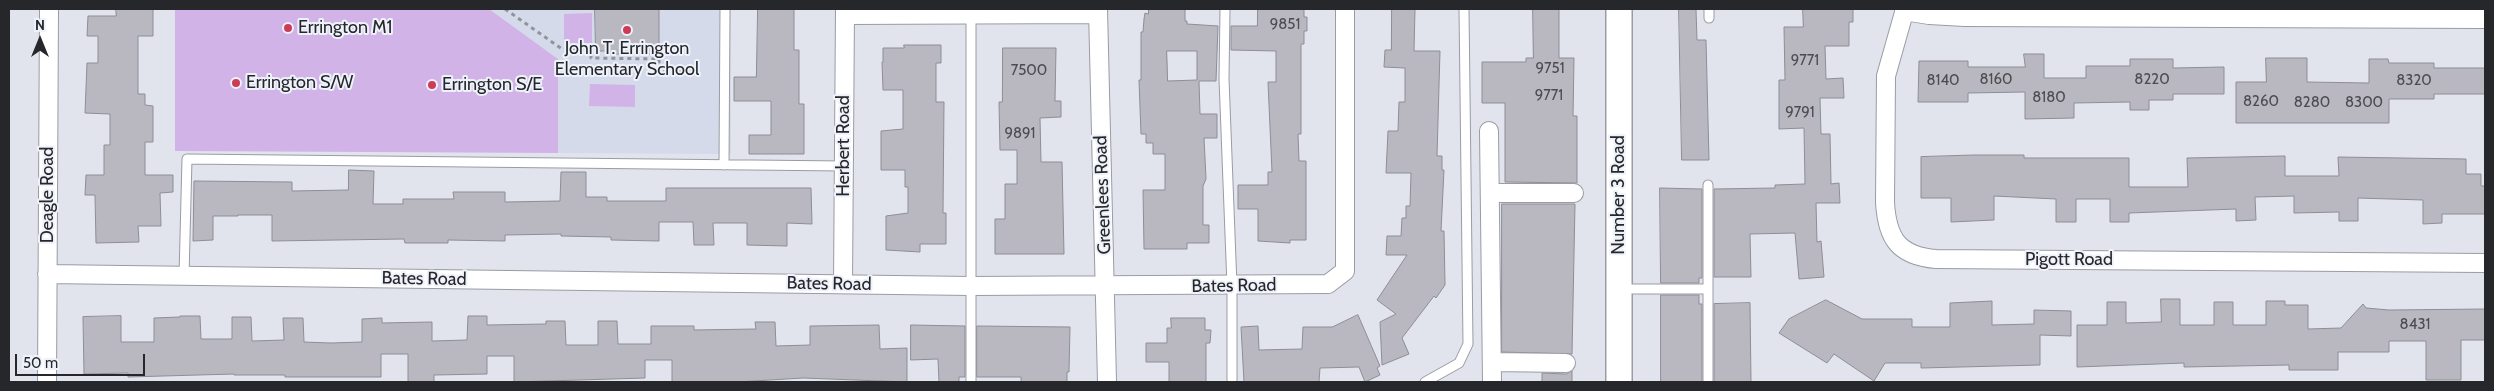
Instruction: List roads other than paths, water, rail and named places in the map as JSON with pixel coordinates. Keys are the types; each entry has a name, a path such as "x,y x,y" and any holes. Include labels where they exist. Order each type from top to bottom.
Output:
{"main road":[{"name":"Number 3 Road","path":"1619,382 1620,9"}],"street":[{"name":"Deagle Road","path":"48,382 49,9"},
{"name":"Bates Road","path":"47,274 971,286 1106,287 1328,284 1345,271 1345,9"},
{"path":"1904,10 1929,15 1965,17 2485,19"},
{"name":"Pigott Road","path":"1904,10 1886,76 1885,202 1892,236 1908,254 1936,259 2485,263"},
{"path":"845,12 1098,11"},
{"name":"Greenlees Road","path":"1098,11 1107,382"},
{"name":"Herbert Road","path":"843,284 845,12"},
{"path":"1489,131 1488,376 1566,363"},
{"path":"1490,193 1574,193"}],"lane":[{"path":"724,165 725,9"},
{"path":"1225,9 1224,79 1232,286 1232,382"},
{"path":"1425,382 1459,363 1468,344 1464,9"},
{"path":"971,12 971,382"},
{"path":"184,276 187,159 844,166"},
{"path":"1708,185 1708,382"},
{"path":"1618,289 1708,289"}],"place":[{"name":"Errington M1","path":"288,28"},
{"name":"John T. Errington Elementary School","path":"627,30"},
{"name":"Errington S/W","path":"236,83"},
{"name":"Errington S/E","path":"432,85"}]}
